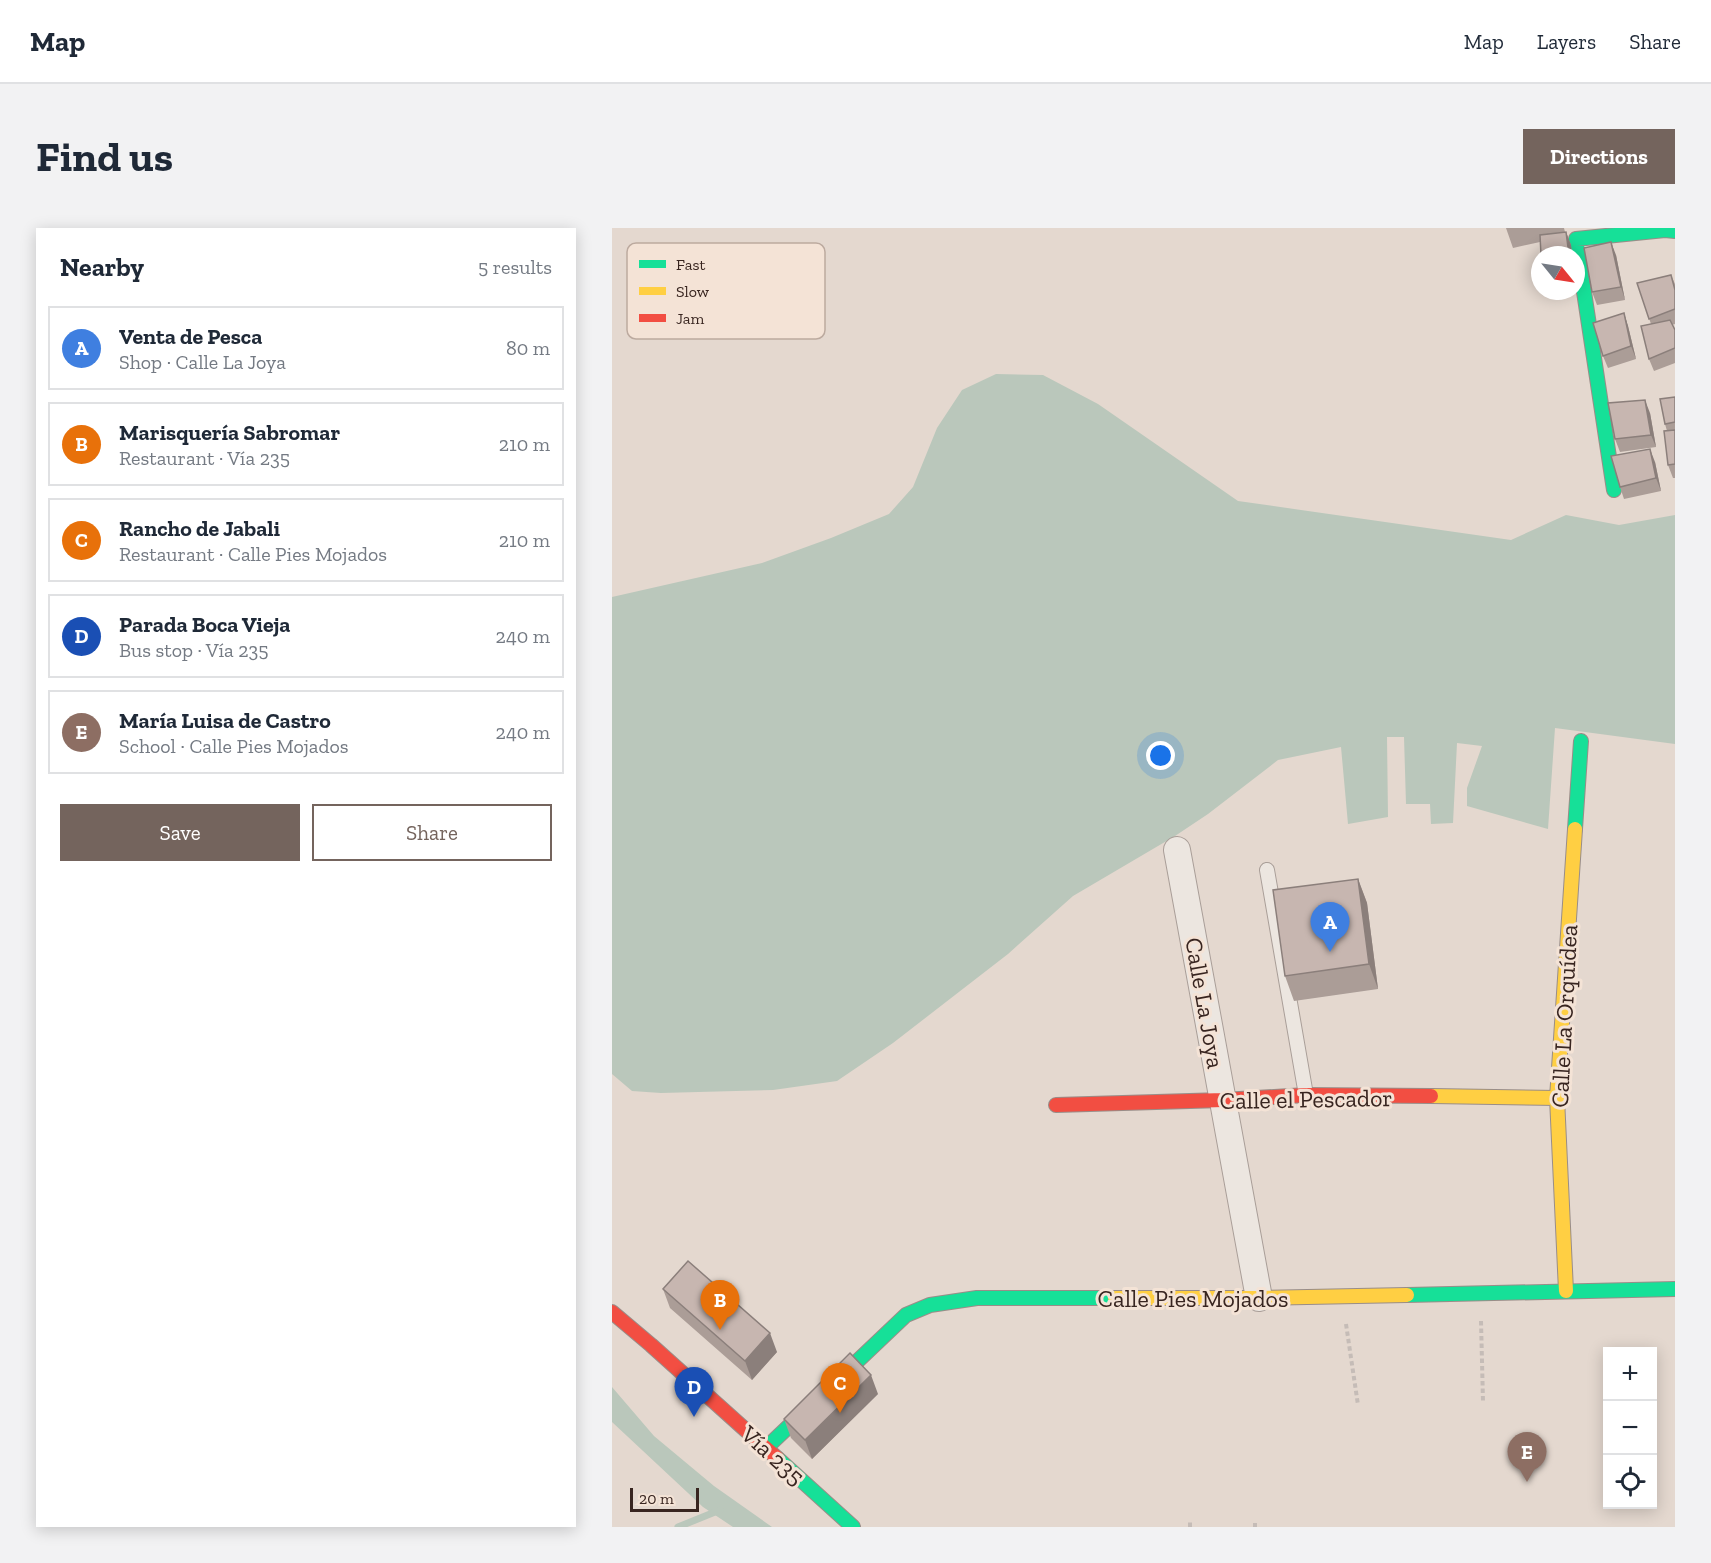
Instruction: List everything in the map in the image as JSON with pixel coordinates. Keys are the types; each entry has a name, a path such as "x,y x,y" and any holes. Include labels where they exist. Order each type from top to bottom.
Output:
{"street":[{"path":"1614,490 1576,239 1665,230 1675,231"},
{"name":"Calle La Orquídea","path":"1566,1291 1557,1098 1581,741"},
{"name":"Calle La Joya","path":"1177,850 1259,1298"},
{"name":"Calle el Pescador","path":"1056,1105 1306,1095 1557,1098"},
{"name":"Calle Pies Mojados","path":"766,1448 906,1315 930,1305 977,1298 1342,1297 1675,1289"},
{"name":"Vía 235","path":"612,1312 853,1527"}],"lane":[{"path":"1267,870 1306,1095"}],"path":[{"path":"1480,1293 1483,1402"},
{"path":"1342,1297 1358,1405"},
{"path":"1190,1521 1190,1527"}],"shaded area":[{"path":"996,374 1043,375 1098,404 1238,501 1511,540 1566,515 1619,525 1675,515 1675,744 1555,728 1548,829 1467,806 1467,788 1482,746 1457,743 1453,823 1431,824 1430,804 1406,804 1404,737 1387,737 1388,817 1348,824 1341,747 1278,760 1208,814 1175,836 1073,896 1008,954 893,1043 837,1081 773,1090 661,1093 632,1091 612,1074 612,597 762,563 889,514 913,487 937,428 962,390"},
{"path":"612,1387 654,1436 714,1486 772,1527 733,1527 703,1507 612,1422"}],"building":[{"path":"1566,232 1568,246 1541,246 1540,235"},
{"path":"1611,242 1621,287 1592,292 1585,248"},
{"path":"1671,275 1675,290 1675,309 1649,319 1637,283"},
{"path":"1624,313 1631,346 1603,356 1593,323"},
{"path":"1670,320 1675,330 1675,348 1649,359 1641,326"},
{"path":"1675,397 1675,422 1665,424 1660,399"},
{"path":"1645,400 1651,435 1615,439 1608,403"},
{"path":"1675,430 1675,464 1668,465 1664,431"},
{"path":"1650,449 1656,478 1620,487 1611,456"},
{"path":"1358,879 1369,964 1285,976 1273,890"},
{"path":"688,1261 770,1333 745,1361 663,1289"},
{"path":"850,1353 871,1375 805,1440 784,1419"}],"waterway":[{"path":"678,1527 720,1510"}],"traffic: fast":[{"path":"1614,490 1576,239 1665,230 1675,231"},
{"path":"1575,829 1581,741"},
{"path":"1407,1295 1675,1289"},
{"path":"766,1448 906,1315 930,1305 977,1298 1115,1298"},
{"path":"778,1459 853,1527"}],"traffic: slow":[{"path":"1566,1291 1557,1098 1575,829"},
{"path":"1431,1096 1557,1098"},
{"path":"1115,1298 1407,1295"}],"traffic: jam":[{"path":"1056,1105 1306,1095 1431,1096"},
{"path":"612,1312 778,1459"}],"place":[{"name":"Venta de Pesca","path":"1330,952"},
{"name":"Marisquería Sabromar","path":"720,1330"},
{"name":"Rancho de Jabali","path":"840,1413"},
{"name":"Parada Boca Vieja","path":"694,1417"},
{"name":"María Luisa de Castro","path":"1527,1482"}]}
